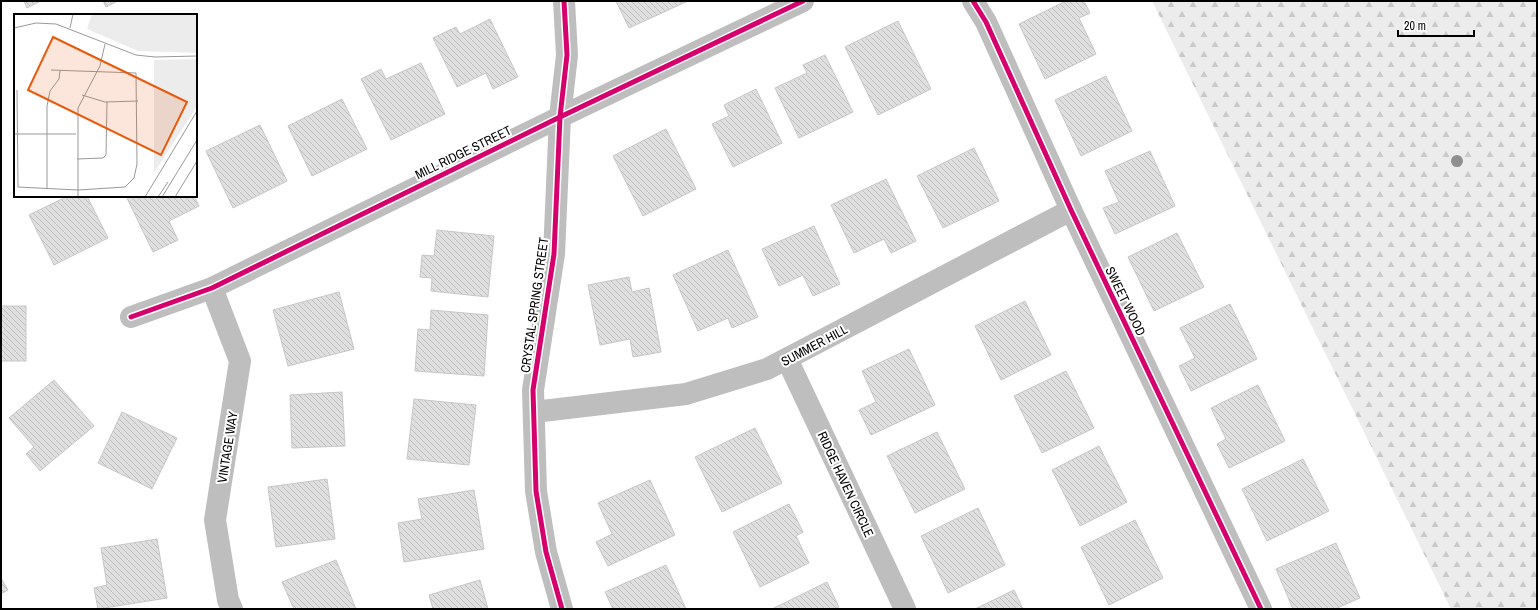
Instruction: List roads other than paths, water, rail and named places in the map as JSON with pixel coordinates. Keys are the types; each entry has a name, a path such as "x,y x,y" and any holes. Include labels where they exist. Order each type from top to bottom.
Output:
{"street":[{"name":"CRYSTAL SPRING STREET","path":"562,609 546,552 536,491 533,390 554,254 560,117 567,55 564,1"},
{"name":"MILL RIDGE STREET","path":"131,317 212,288 560,117 802,1"},
{"name":"SWEET WOOD","path":"973,1 986,22 1071,210 1261,609"},
{"name":"SUMMER HILL","path":"534,412 686,394 767,370 1071,210"},
{"name":"VINTAGE WAY","path":"212,288 240,361 215,520 228,600 232,609"},
{"name":"RIDGE HAVEN CIRCLE","path":"787,360 905,609"}]}
